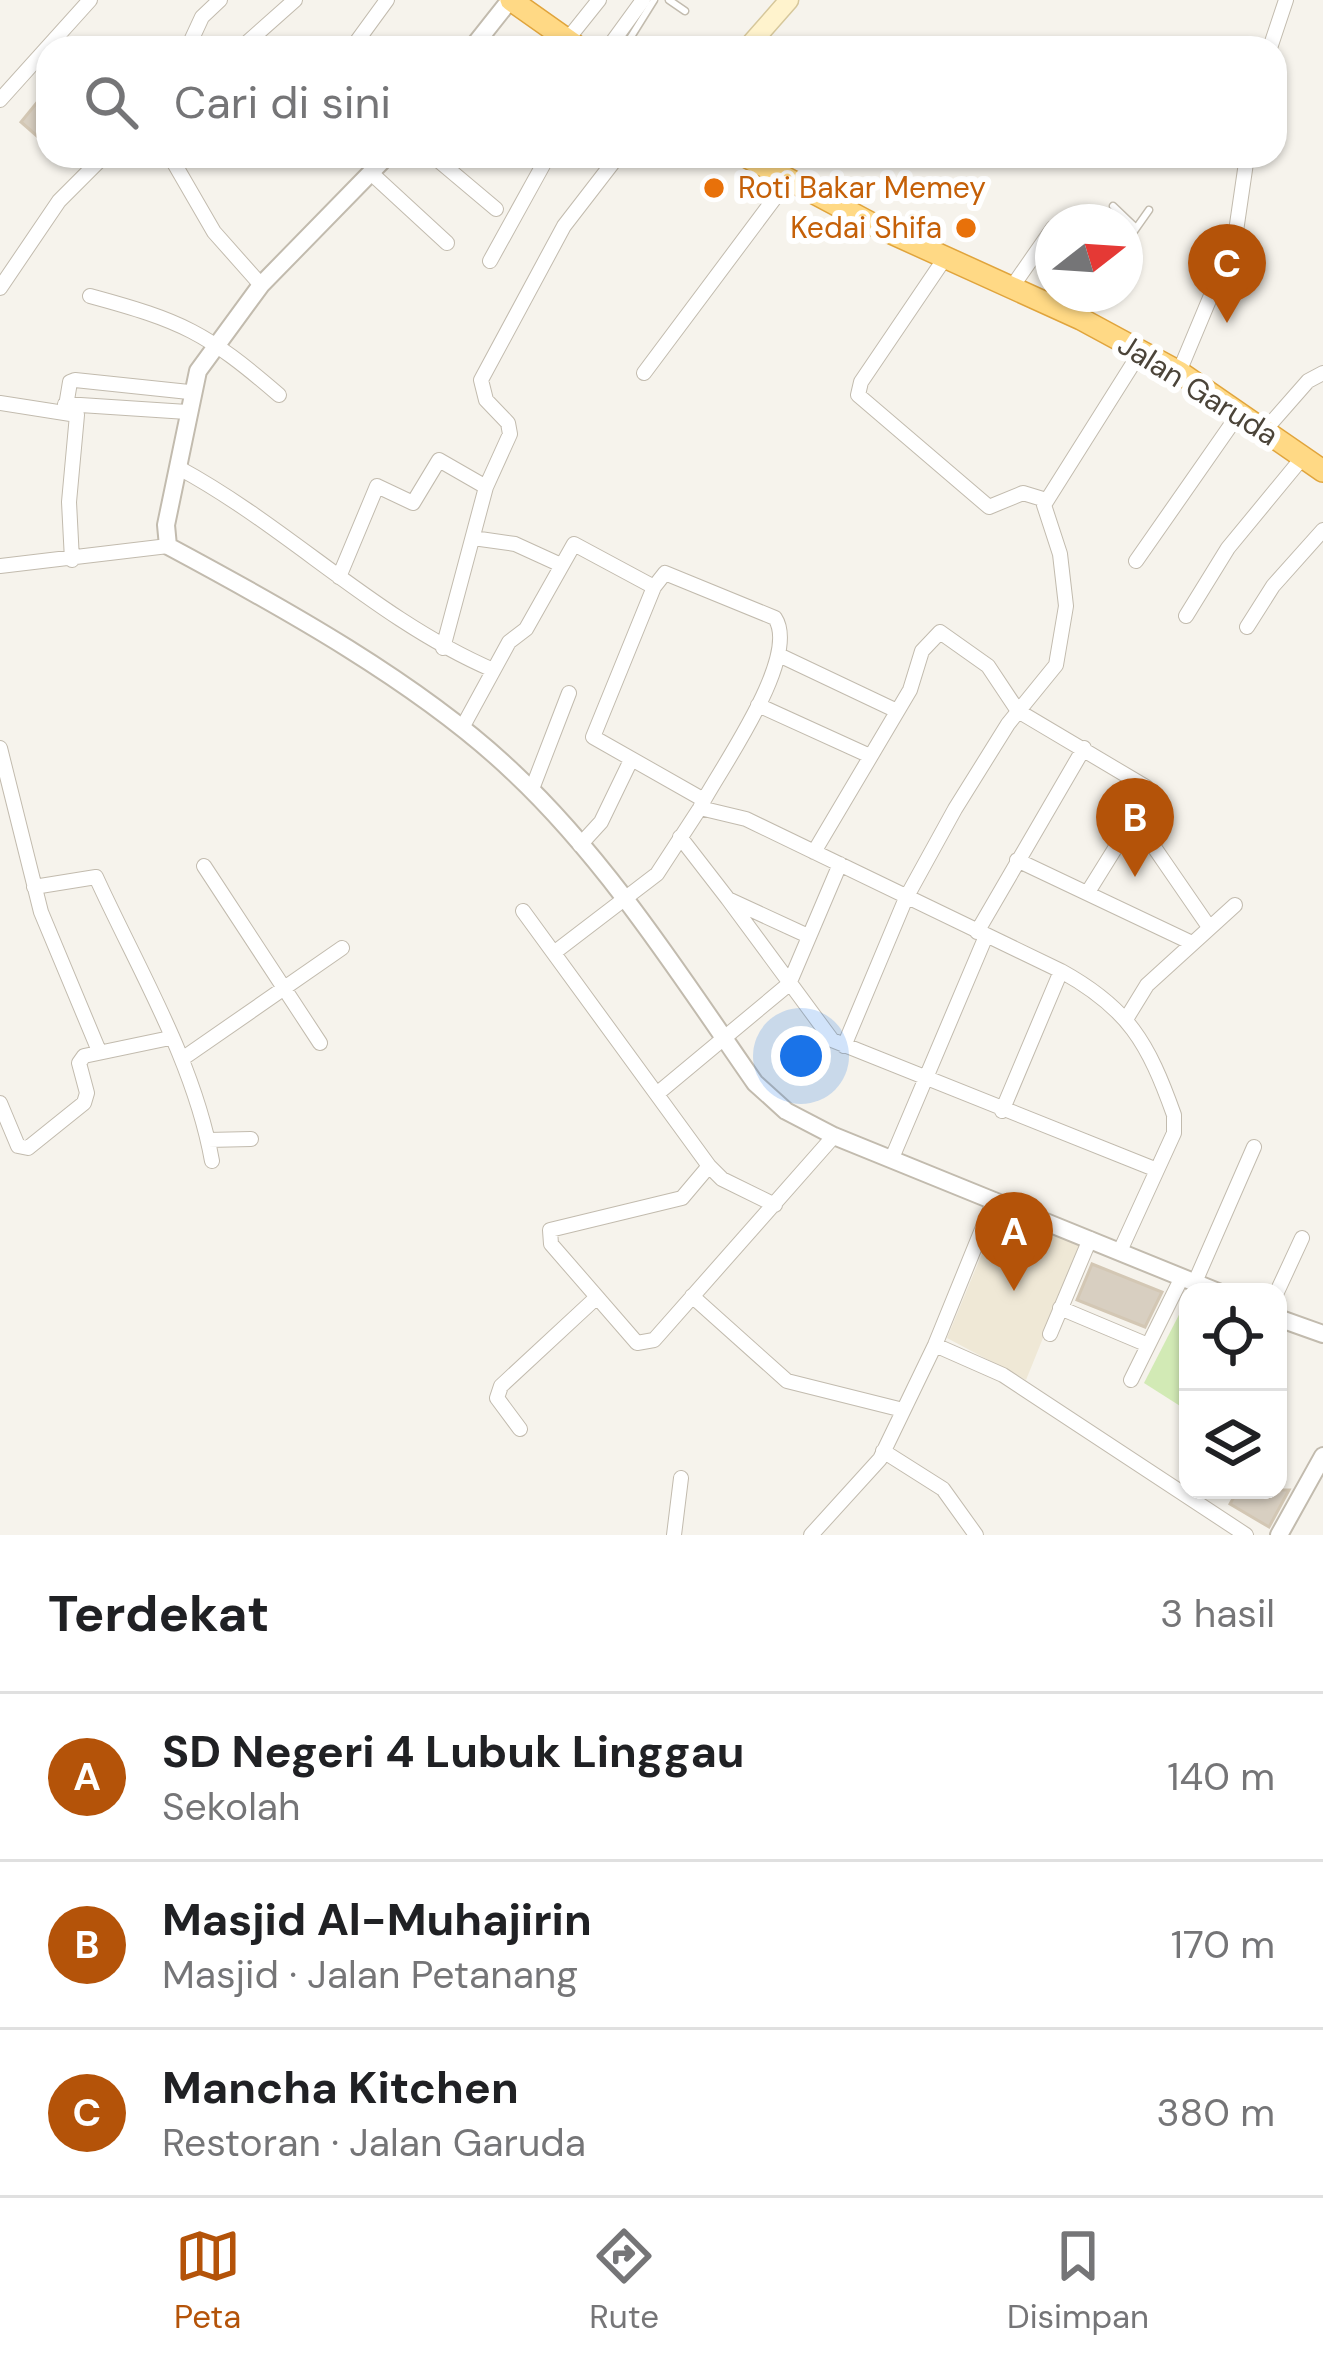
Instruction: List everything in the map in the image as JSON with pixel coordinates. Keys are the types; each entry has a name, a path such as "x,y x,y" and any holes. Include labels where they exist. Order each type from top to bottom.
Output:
{"highway":[{"path":"511,0 562,36"},
{"name":"Jalan Garuda","path":"769,168 876,226 1081,319 1179,371 1323,472"}],"main road":[{"path":"758,36 789,0"}],"street":[{"path":"58,36 90,0"},
{"path":"193,36 202,16 220,0"},
{"path":"254,36 295,0"},
{"path":"361,36 387,0"},
{"path":"482,36 511,0"},
{"path":"578,36 599,0"},
{"path":"617,36 643,0"},
{"path":"1274,36 1286,0"},
{"path":"0,100 36,60"},
{"path":"0,288 59,201 92,168"},
{"path":"177,168 214,232 261,285"},
{"path":"167,546 166,525 189,392 216,341 261,285 376,168"},
{"path":"447,168 496,209"},
{"path":"490,261 541,168"},
{"path":"443,648 485,487 511,428 486,400 481,380 564,226 609,168"},
{"path":"1179,371 1235,238 1245,168"},
{"path":"371,173 447,243"},
{"path":"644,373 790,179"},
{"path":"1012,287 1035,254"},
{"path":"947,256 858,387 858,395 989,507 1023,493 1046,500"},
{"path":"90,296 164,316 216,341 279,395"},
{"path":"844,1046 906,898 1018,711 1056,665 1065,635 1060,554 1044,512 1046,500 1141,351"},
{"path":"1265,430 1308,381 1323,373"},
{"path":"65,408 75,380 189,392"},
{"path":"0,403 187,412"},
{"path":"65,408 78,419 70,502 72,560"},
{"path":"1136,561 1240,412"},
{"path":"1186,616 1228,548 1303,457"},
{"path":"339,577 377,486 413,503 439,460 485,487"},
{"path":"178,468 247,505 286,542 443,648 493,670"},
{"path":"1247,627 1273,586 1323,530"},
{"path":"473,538 515,544 561,565"},
{"path":"462,728 509,642 526,628 561,565 578,545 654,587"},
{"path":"0,566 167,546 248,589 462,728 532,789 580,845 766,1096 834,1136 1198,1283"},
{"path":"555,952 662,868 702,804 758,705 781,656 782,631 775,618 665,573 654,587 592,734 597,743 702,804 740,817 1061,971 1106,996 1127,1016 1174,1115 1174,1132 1120,1251"},
{"path":"814,852 914,680 922,651 938,632 988,666 1018,711 1144,784 1134,818 1088,892"},
{"path":"781,656 897,711"},
{"path":"532,789 569,693"},
{"path":"758,705 870,756"},
{"path":"0,748 34,887 100,1051"},
{"path":"892,1158 982,934 1017,860 1084,748"},
{"path":"580,845 601,822 631,760"},
{"path":"1134,818 1209,927"},
{"path":"680,837 823,1031 844,1046 1157,1170"},
{"path":"1017,860 1192,943"},
{"path":"658,1093 789,984 840,864"},
{"path":"204,866 320,1042"},
{"path":"34,887 96,877 182,1059 212,1161"},
{"path":"728,899 806,935"},
{"path":"1127,1016 1147,985 1235,905"},
{"path":"523,911 709,1166 722,1178 775,1205"},
{"path":"182,1059 342,948"},
{"path":"1002,1111 1061,971"},
{"path":"0,1103 18,1146 28,1148 84,1103 87,1093 79,1063 100,1051 170,1038"},
{"path":"709,1166 682,1198 550,1230 551,1244 643,1344 654,1340 834,1136"},
{"path":"208,1140 251,1139"},
{"path":"1130,1380 1189,1279 1254,1148"},
{"path":"811,1535 883,1451 935,1345 994,1200"},
{"path":"1280,1283 1302,1238"},
{"path":"1050,1334 1090,1239"},
{"path":"692,1296 787,1381 904,1410"},
{"path":"520,1429 497,1398 500,1386 597,1297"},
{"path":"1060,1308 1148,1346"},
{"path":"1287,1321 1323,1334"},
{"path":"935,1345 1004,1376 1246,1535"},
{"path":"883,1451 943,1489 976,1535"},
{"path":"1279,1535 1323,1456"},
{"path":"674,1535 681,1478"}],"lane":[{"path":"632,36 654,0"},
{"path":"669,0 685,11"},
{"path":"1143,218 1149,210"},
{"path":"1081,319 1085,312"}],"shaded area":[{"path":"1000,1210 1081,1244 1026,1380 947,1338"}],"green space":[{"path":"1179,1315 1179,1405 1144,1383"}],"building":[{"path":"36,104 36,135 21,122"},
{"path":"1092,1264 1162,1292 1145,1327 1077,1300"},
{"path":"1233,1499 1284,1499 1269,1527 1230,1504"}],"place":[{"name":"Roti Bakar Memey","path":"714,188"},
{"name":"Kedai Shifa","path":"966,228"},
{"name":"Mancha Kitchen","path":"1227,323"},
{"name":"Masjid Al-Muhajirin","path":"1135,877"},
{"name":"SD Negeri 4 Lubuk Linggau","path":"1014,1291"}]}
